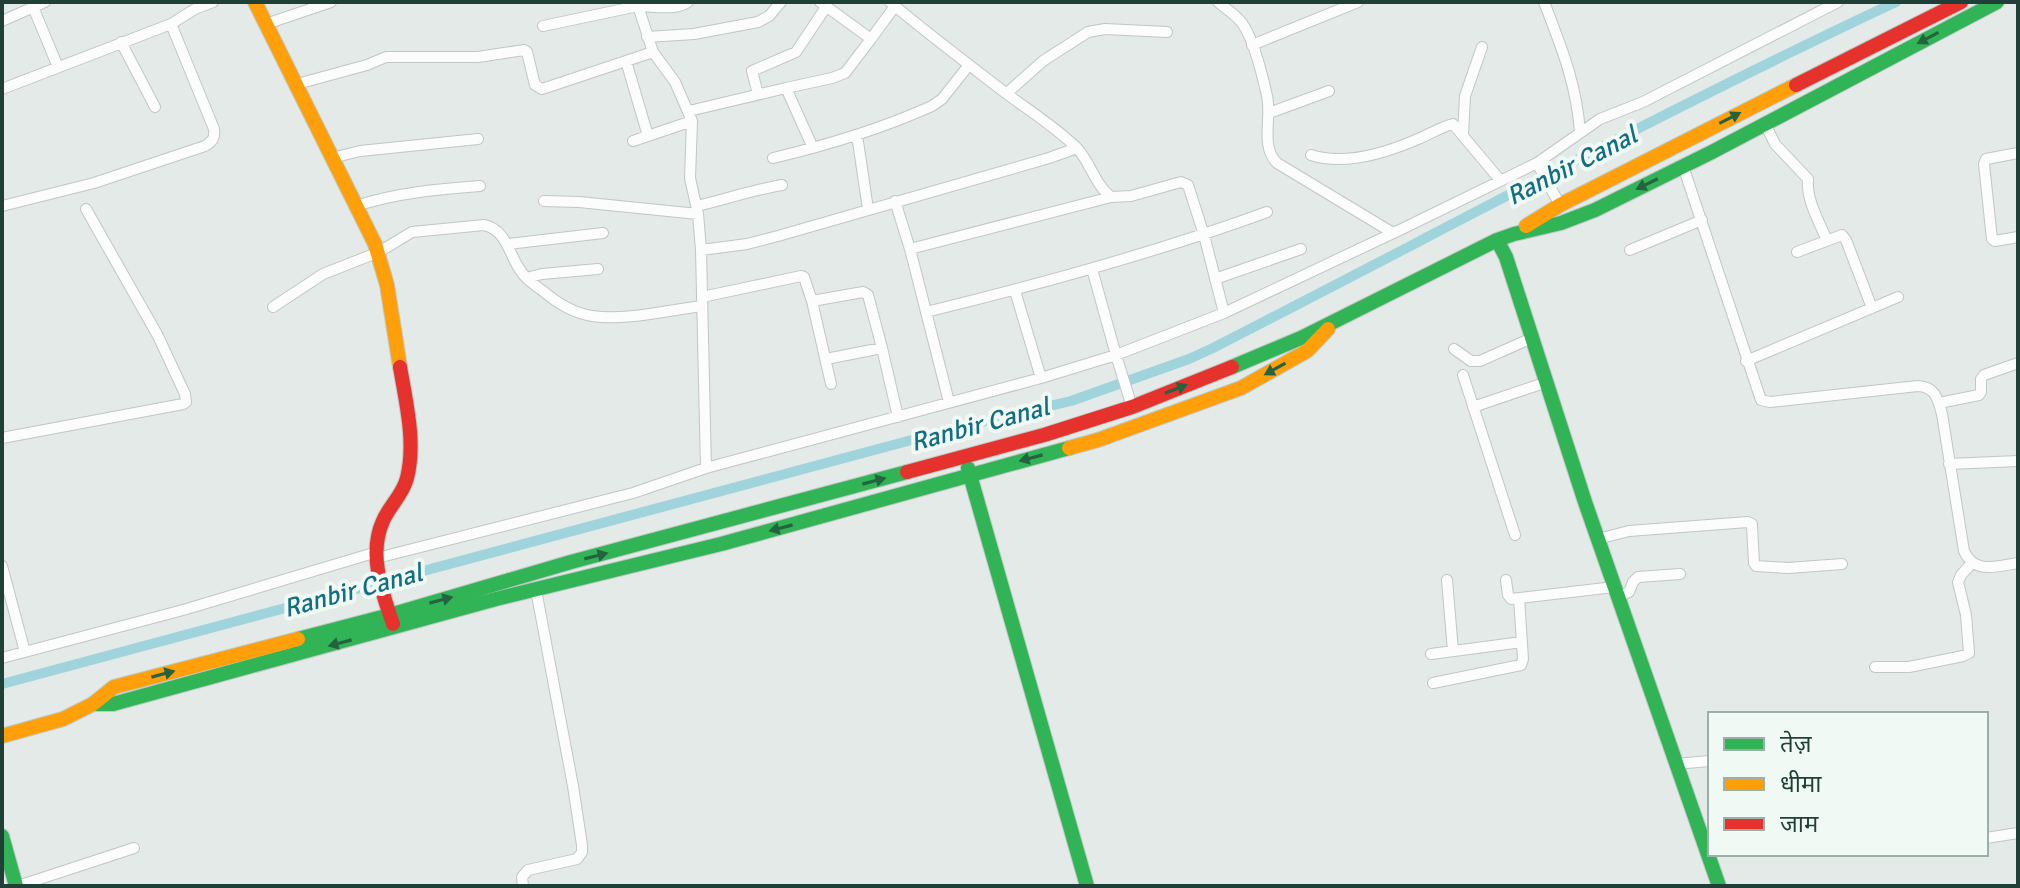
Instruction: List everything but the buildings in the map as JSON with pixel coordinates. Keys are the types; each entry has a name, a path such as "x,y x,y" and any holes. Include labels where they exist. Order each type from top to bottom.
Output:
{"main road":[{"path":"255,2 366,223 379,252 390,295 409,426 406,485 381,523 377,539 384,595 392,622"},
{"path":"1514,234 1560,205 1961,2"},
{"path":"2,736 63,719 93,704 113,704 392,622 571,562 1044,435 1130,400 1201,380 1340,319 1497,240 1576,218 1765,124 1997,2"},
{"path":"1497,240 1506,257 1547,382 1605,537 1675,764 1708,856"},
{"path":"392,622 721,544 1098,440 1241,388 1307,351 1340,319"},
{"path":"964,456 1087,886"},
{"path":"2,836 17,886"},
{"path":"1708,856 1719,886"}],"street":[{"path":"2,21 45,2"},
{"path":"2,89 171,24 194,6 213,2"},
{"path":"266,24 331,2"},
{"path":"543,26 637,4 678,7 688,2"},
{"path":"1252,45 1358,2"},
{"path":"1544,2 1572,80 1580,133"},
{"path":"1807,2 1815,13"},
{"path":"2,658 377,555 633,493 706,468 1116,355 1224,313 1500,180 1540,167 1580,133 1607,116 1643,102 1838,2"},
{"path":"1221,3 1241,22 1252,45 1267,96 1271,157 1393,233"},
{"path":"637,4 653,52 675,82 691,116 689,170 701,250 706,468"},
{"path":"647,37 738,27 763,20 776,4"},
{"path":"758,94 752,73 754,69 796,52 823,4 871,39"},
{"path":"633,141 691,116 758,94 845,73 893,4 1077,148 1111,197"},
{"path":"33,7 58,67"},
{"path":"2,206 94,183 212,142 214,129 171,24"},
{"path":"1007,93 1040,63 1080,35 1096,29 1167,32"},
{"path":"121,42 155,107"},
{"path":"1463,135 1465,96 1482,47"},
{"path":"297,84 386,57 478,57 524,50 535,85 542,89 653,52"},
{"path":"626,61 648,136"},
{"path":"773,158 857,135 932,106 942,99 969,65"},
{"path":"786,88 813,148"},
{"path":"1269,113 1329,91"},
{"path":"1311,155 1353,158 1416,140 1451,124 1456,126 1500,180"},
{"path":"1765,124 1775,144 1808,179 1810,197 1827,240"},
{"path":"857,135 868,209"},
{"path":"332,158 360,151 478,139"},
{"path":"701,250 778,236 1077,148"},
{"path":"2018,153 1986,159 1984,164 1992,239 2018,237"},
{"path":"1683,166 1758,396 1764,401 1918,386 1929,388 1939,403 1964,551 1977,566 2018,563"},
{"path":"1540,167 1560,205"},
{"path":"910,249 1111,197 1131,196 1184,182 1188,185 1204,235 1224,313"},
{"path":"544,201 697,210 752,190 782,185"},
{"path":"356,206 386,197 480,186"},
{"path":"895,201 949,402"},
{"path":"2,438 186,402 158,336 86,209"},
{"path":"926,312 1092,269 1267,212"},
{"path":"1630,250 1702,220"},
{"path":"273,307 323,274 379,252 412,232 484,225 493,227 508,244 526,278 560,304 593,316 625,316 802,276 812,301 831,384"},
{"path":"508,244 603,233"},
{"path":"1797,252 1841,235 1844,237 1872,308"},
{"path":"1215,279 1301,249"},
{"path":"526,278 598,269"},
{"path":"1092,269 1130,400"},
{"path":"1015,291 1041,378"},
{"path":"812,301 866,293 898,417"},
{"path":"1746,361 1898,297"},
{"path":"1454,349 1475,361 1532,338"},
{"path":"826,359 882,348"},
{"path":"1939,403 1979,395 1984,375 2018,363"},
{"path":"1463,375 1515,535"},
{"path":"1473,407 1547,382"},
{"path":"1949,464 2018,461"},
{"path":"1605,537 1673,526 1750,523 1756,566 1788,568 1842,564"},
{"path":"1875,667 1915,666 1969,653 1966,615 1958,582 1972,563"},
{"path":"2,566 25,652"},
{"path":"1506,580 1511,599 1621,592 1638,577 1680,574"},
{"path":"1447,580 1453,651"},
{"path":"523,886 522,877 528,870 577,859 582,852 573,786 536,590"},
{"path":"1433,683 1519,666 1522,642 1519,598"},
{"path":"1431,654 1522,642"},
{"path":"1675,764 1708,761"},
{"path":"1988,838 2018,833"},
{"path":"17,886 134,848"}],"waterway":[{"name":"Ranbir Canal","path":"2,684 960,427 1071,401 1189,359 1638,128 1896,2"}],"traffic: fast":[{"path":"1232,367 1301,338 1497,240 1561,223 1595,210 1997,2"},
{"path":"1497,240 1506,257 1585,502 1708,854"},
{"path":"93,704 113,704 496,599 721,544 1069,448"},
{"path":"968,468 1087,886"},
{"path":"298,639 907,472"},
{"path":"2,836 16,886"},
{"path":"1709,856 1719,886"}],"traffic: slow":[{"path":"255,2 375,244 387,285 400,367"},
{"path":"1526,226 1560,205 1796,85"},
{"path":"1069,448 1241,388 1307,351 1328,329"},
{"path":"2,736 63,719 93,704 114,687 298,639"}],"traffic: jam":[{"path":"1796,85 1961,2"},
{"path":"393,624 378,573 377,546 383,521 402,490 410,465 409,422 400,367"},
{"path":"907,472 1044,435 1132,407 1232,367"}]}
